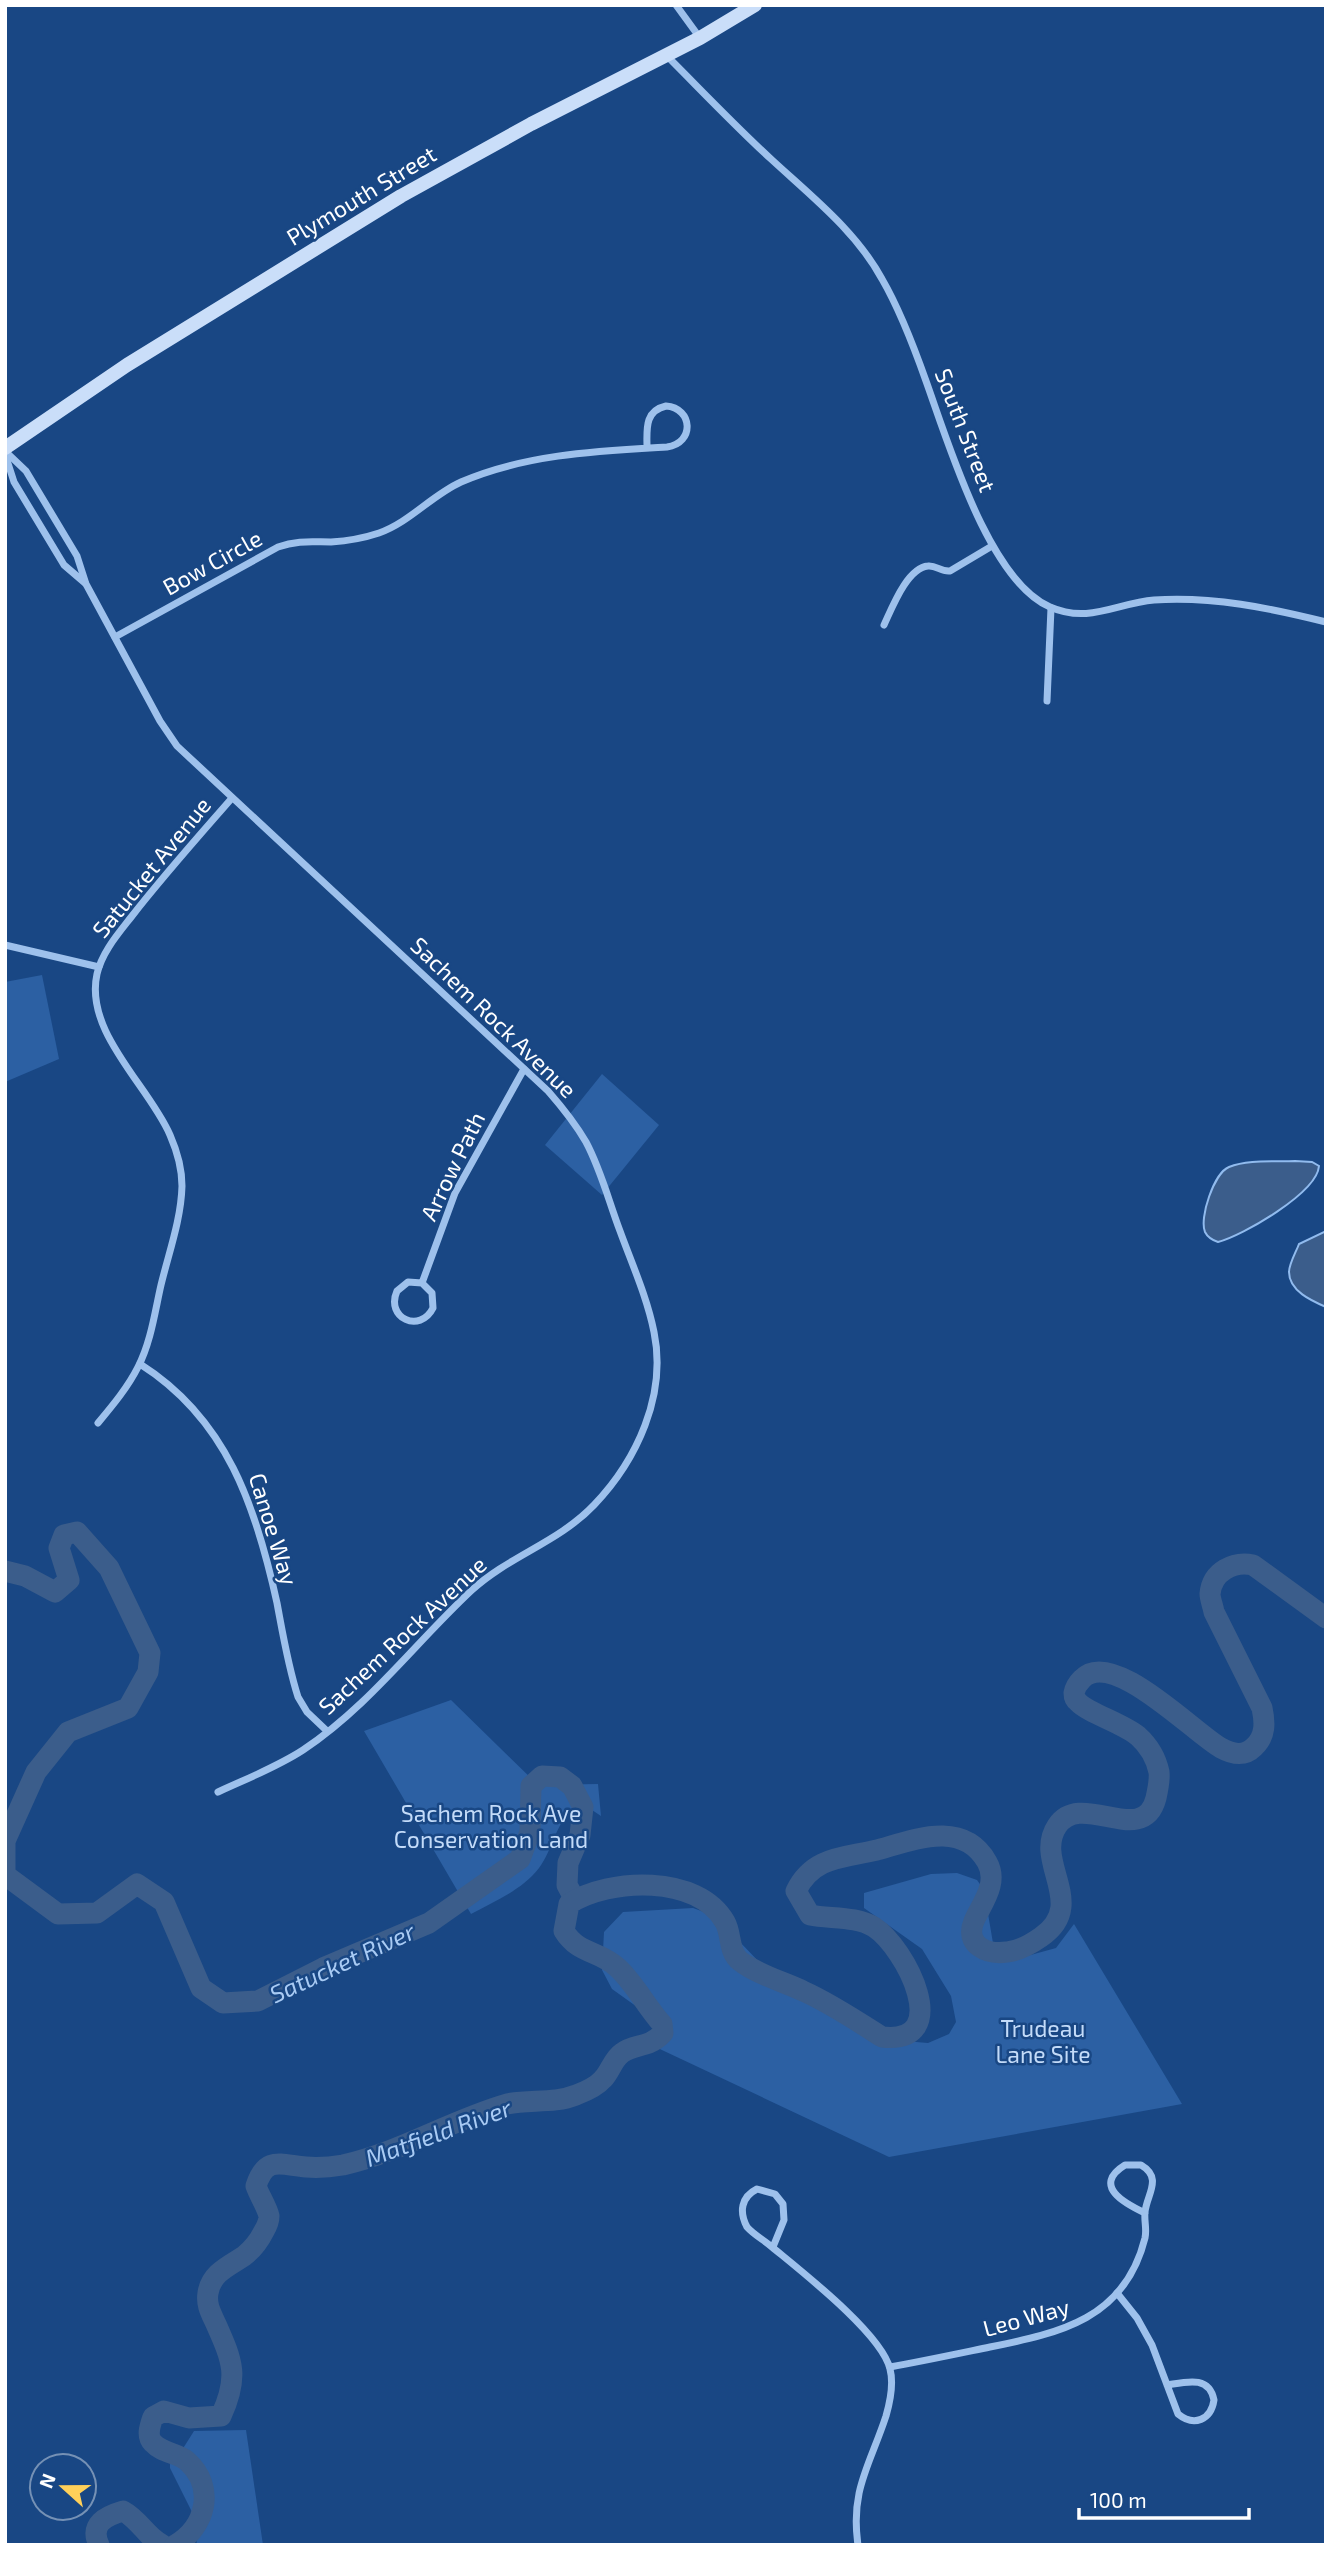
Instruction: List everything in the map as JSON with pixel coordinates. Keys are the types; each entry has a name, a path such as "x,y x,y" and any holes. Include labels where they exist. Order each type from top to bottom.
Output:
{"main road":[{"name":"Plymouth Street","path":"5,451 107,377 401,196 518,130 700,38 755,5"}],"street":[{"path":"676,5 700,38"},
{"name":"South Street","path":"666,55 848,232 875,267 916,355 958,468 992,546 1016,581 1033,597 1051,608 1072,613 1094,613 1151,600 1209,601 1326,622"},
{"path":"666,406 680,410 688,426 683,440 674,446 648,448 647,424 651,414 666,406"},
{"name":"Bow Circle","path":"115,637 278,547 297,542 333,542 382,532 459,483 489,472 578,453 648,448"},
{"name":"Sachem Rock Avenue","path":"5,451 14,482 64,565 86,584"},
{"name":"Sachem Rock Avenue","path":"5,451 26,471 77,556 86,584 168,734 194,764 557,1102 586,1143 645,1299 654,1334 657,1368 646,1422 622,1470 586,1514 552,1539 484,1580 389,1677 327,1731 285,1760 218,1792"},
{"path":"884,625 901,590 916,572 926,566 944,572 950,571 992,546"},
{"path":"1047,701 1051,608"},
{"name":"Satucket Avenue","path":"98,1423 127,1386 140,1364 181,1202 181,1172 170,1133 116,1049 100,1017 95,991 99,967 107,949 146,898 232,798"},
{"path":"5,945 99,967"},
{"name":"Arrow Path","path":"422,1283 455,1193 524,1069"},
{"path":"408,1282 422,1283 430,1289 434,1298 431,1312 419,1321 405,1320 395,1309 394,1295 408,1282"},
{"name":"Canoe Way","path":"140,1364 167,1381 184,1399 212,1432 236,1471 258,1531 298,1697 307,1712 327,1731"},
{"name":"Leo Way","path":"890,2367 1056,2332 1096,2314 1117,2293 1132,2272 1147,2229 1145,2213 1153,2188 1152,2176 1141,2165 1125,2165 1113,2176 1114,2194 1124,2203 1145,2213"},
{"path":"773,2247 784,2220 783,2204 775,2194 757,2189 745,2199 742,2215 751,2232 773,2247 858,2321 878,2345 890,2367 892,2381 887,2411 858,2493 855,2511 858,2545"},
{"path":"1117,2293 1143,2329 1176,2410 1182,2418 1196,2421 1209,2414 1214,2400 1207,2386 1197,2381 1167,2385"}],"green space":[{"path":"42,975 59,1059 5,1082 5,982"},
{"path":"602,1074 659,1125 602,1195 545,1145"},
{"name":"Sachem Rock Ave Conservation Land","path":"451,1700 538,1785 598,1784 601,1816 592,1810 575,1808 563,1821 544,1861 532,1876 508,1894 471,1914 364,1731"},
{"name":"Trudeau Lane Site","path":"957,1873 977,1880 984,1890 994,1949 1012,1960 1056,1948 1074,1924 1182,2104 889,2157 647,2043 656,2031 654,2019 612,1989 602,1970 604,1932 623,1912 693,1908 715,1916 761,1964 813,2007 892,2040 928,2043 949,2034 956,2022 951,1996 922,1949 864,1908 864,1893 931,1874"},
{"path":"246,2430 263,2545 197,2545 194,2516 170,2468 170,2459 182,2450 194,2431"}],"shaded area":[{"path":"1312,1162 1319,1166 1315,1177 1292,1200 1277,1212 1229,1238 1218,1242 1207,1236 1204,1225 1206,1207 1213,1187 1223,1171 1245,1163"},
{"path":"1326,1231 1326,1307 1297,1290 1289,1272 1299,1244"}],"waterway":[{"name":"Satucket River","path":"5,1571 25,1576 55,1592 69,1580 59,1548 64,1535 77,1532 109,1568 150,1653 148,1672 128,1708 68,1732 36,1772 5,1841 5,1875 58,1914 97,1913 137,1884 164,1902 201,1988 223,2003 258,2001 323,1968 429,1923 520,1859 530,1832 531,1786 542,1776 560,1777 572,1786 583,1807 580,1835 568,1863 567,1885 575,1900"},
{"name":"Matfield River","path":"175,2545 186,2537 200,2517 204,2506 202,2483 187,2461 153,2443 149,2434 150,2427 153,2417 164,2411 189,2418 221,2416 230,2391 232,2370 209,2309 208,2293 217,2275 250,2251 267,2226 269,2216 256,2186 265,2170 275,2164 306,2167 343,2165 385,2152 507,2104 568,2098 600,2082 622,2053 647,2044 663,2033 662,2024 624,1974 611,1962 576,1944 564,1931 569,1904 586,1895 629,1886 652,1885 695,1895 712,1906 725,1922 734,1953 747,1966 823,2001 882,2037 904,2035 916,2026 920,2011 910,1973 887,1938 874,1927 851,1919 810,1915 796,1891 811,1871 831,1860 921,1838 951,1837 965,1841 977,1849 987,1862 991,1878 988,1893 974,1921 972,1936 975,1942 985,1950 999,1953 1025,1947 1041,1937 1054,1924 1060,1911 1061,1897 1051,1854 1051,1840 1057,1826 1068,1816 1081,1813 1125,1820 1138,1819 1149,1812 1156,1798 1159,1772 1148,1748 1131,1731 1077,1701 1074,1693 1082,1679 1095,1672 1113,1674 1153,1696 1221,1748 1242,1753 1250,1750 1261,1738 1264,1729 1263,1713 1214,1612 1210,1594 1215,1579 1232,1566 1253,1565 1326,1618"},
{"name":"Matfield River","path":"99,2545 96,2538 98,2526 105,2518 123,2511 163,2545"}]}
